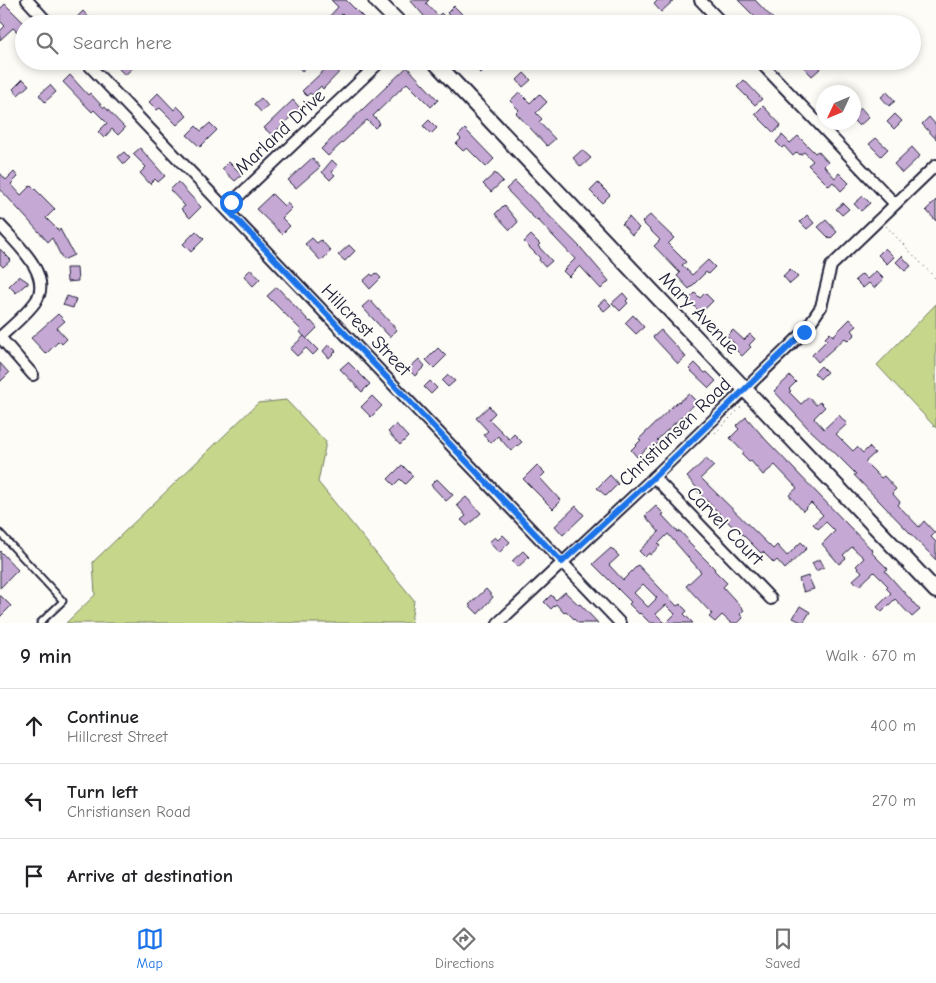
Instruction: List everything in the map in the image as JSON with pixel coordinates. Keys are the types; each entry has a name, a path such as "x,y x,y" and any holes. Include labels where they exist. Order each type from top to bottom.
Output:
{"street":[{"path":"27,0 41,15"},
{"path":"376,0 391,15"},
{"path":"700,0 714,15"},
{"name":"Hillcrest Street","path":"95,70 620,623"},
{"name":"Marland Drive","path":"226,208 372,70"},
{"name":"Mary Avenue","path":"443,70 936,591"},
{"path":"767,70 895,204"},
{"name":"Christiansen Road","path":"498,623 654,477 804,332 821,307 831,266 936,165"},
{"path":"0,225 26,253 37,270 40,284 37,299 24,315 0,337 33,375"},
{"name":"Carvel Court","path":"654,477 771,599"}],"lane":[{"path":"0,533 63,601 40,623"}],"path":[{"path":"878,219 936,279"},
{"path":"715,433 743,405"}],"green space":[{"path":"936,304 936,428 877,365"},
{"path":"286,400 326,442 318,482 414,600 411,623 66,623 95,595 93,562 258,403"}],"building":[{"path":"331,0 346,0 361,15 331,15 338,7"},
{"path":"410,0 429,0 426,3 437,15 423,15"},
{"path":"658,0 674,0 661,12 654,4"},
{"path":"738,0 755,0 769,15 753,15"},
{"path":"5,4 16,15 15,30 13,28 0,40 0,31 5,26 0,21 0,9"},
{"path":"454,6 463,15 449,15 447,13"},
{"path":"120,70 130,70 125,75"},
{"path":"324,70 341,70 323,89 321,86 312,95 310,93 307,96 302,91"},
{"path":"404,70 410,70 438,100 431,107 407,83 373,116 380,123 375,128 367,120 328,156 321,149"},
{"path":"806,70 819,70 812,76"},
{"path":"524,73 531,80 523,87 517,80"},
{"path":"70,75 88,95 90,93 125,128 118,135 112,129 104,138 98,132 107,123 94,110 92,112 63,82"},
{"path":"23,79 29,85 18,95 13,89"},
{"path":"744,80 762,99 755,105 737,87"},
{"path":"50,85 56,92 45,102 39,95"},
{"path":"519,92 530,103 539,94 547,102 536,113 542,119 539,122 555,139 547,146 516,113 519,110 510,101"},
{"path":"887,92 895,101 889,106 881,97"},
{"path":"158,93 174,110 177,106 187,116 177,125 160,108 157,110 149,102"},
{"path":"261,98 268,106 261,112 254,104"},
{"path":"293,100 300,108 272,135 264,128"},
{"path":"763,106 781,125 774,133 755,114"},
{"path":"861,108 869,117 861,124"},
{"path":"895,114 902,121 894,129 887,122"},
{"path":"929,117 936,125 936,139 922,124"},
{"path":"429,120 437,128 431,134 423,126"},
{"path":"210,123 217,130 200,147 187,135 196,126 201,131"},
{"path":"465,129 494,159 486,167 467,148 463,151 456,144 461,139 458,136"},
{"path":"782,135 790,143 798,136 815,153 818,151 828,162 824,166 835,178 839,173 849,183 841,191 833,182 829,186 808,165 813,161 804,152 800,155 797,152 793,156 784,146 782,148 776,142"},
{"path":"876,138 888,149 881,156 869,144"},
{"path":"912,147 920,156 902,173 894,164"},
{"path":"140,148 165,176 158,182 155,179 150,184 140,173 146,167 133,154"},
{"path":"582,150 591,158 581,167 573,158"},
{"path":"124,152 130,158 124,164 118,157"},
{"path":"312,158 320,167 296,188 288,180"},
{"path":"332,160 338,166 332,172 335,175 330,180 322,172"},
{"path":"229,162 242,175 235,181 222,169"},
{"path":"14,172 18,177 11,184 21,195 31,185 55,209 46,218 59,231 60,229 74,255 63,260 52,238 48,242 0,189 0,173 6,180"},
{"path":"495,173 503,181 491,192 483,184"},
{"path":"515,181 581,248 609,281 601,289 580,266 569,277 563,271 575,259 506,189"},
{"path":"178,182 201,207 190,218 181,209 185,206 170,190"},
{"path":"598,183 610,195 602,203 590,191"},
{"path":"272,194 284,206 287,203 292,208 282,218 290,226 282,234 256,209"},
{"path":"863,196 870,203 861,211 854,204"},
{"path":"936,200 936,221 926,210"},
{"path":"843,203 849,209 842,215 836,209"},
{"path":"504,205 518,222 510,230 495,214"},
{"path":"650,215 674,238 668,244 686,262 682,265 692,275 708,260 715,267 708,274 706,272 689,289 677,276 680,273 654,246 660,240 642,222"},
{"path":"807,215 814,223 807,229 800,222"},
{"path":"629,217 639,228 632,235 622,224"},
{"path":"826,220 837,232 830,239 818,227"},
{"path":"196,231 204,239 191,252 183,244"},
{"path":"531,235 552,261 545,267 539,260 540,258 524,242"},
{"path":"312,238 317,243 321,240 331,251 321,261 305,244"},
{"path":"349,245 355,251 345,261 338,255"},
{"path":"885,248 894,257 887,264 878,255"},
{"path":"0,249 11,260 3,267 0,264"},
{"path":"902,256 911,266 905,271 896,262"},
{"path":"66,268 77,268 78,281 67,282"},
{"path":"251,269 260,279 253,286 244,276"},
{"path":"790,269 798,277 790,284 783,276"},
{"path":"876,271 884,279 874,288 869,283 863,288 855,280 862,274 867,279"},
{"path":"376,273 381,278 370,289 363,281 371,274 373,276"},
{"path":"19,276 28,284 16,293 9,286"},
{"path":"277,287 317,328 306,339 300,332 301,330 267,296"},
{"path":"623,293 628,299 626,301 628,303 620,311 612,303"},
{"path":"695,293 700,298 705,293 713,301 701,313 688,300"},
{"path":"67,296 76,299 73,308 63,305"},
{"path":"605,299 611,305 604,311 598,305"},
{"path":"370,300 397,330 390,337 362,307"},
{"path":"58,314 65,321 57,328 67,339 62,344 59,341 46,354 31,338"},
{"path":"633,315 644,327 636,334 625,323"},
{"path":"850,319 857,326 852,330 855,334 848,341 845,338 818,362 812,355 827,340 825,338 830,333 833,336"},
{"path":"661,330 686,357 678,364 653,337"},
{"path":"733,330 744,340 750,334 755,339 749,345 751,347 742,356 733,347 735,344 727,336"},
{"path":"304,336 318,350 313,355 306,348 297,356 290,349"},
{"path":"329,344 336,351 329,358 323,351"},
{"path":"438,348 446,356 434,368 426,360"},
{"path":"419,359 425,366 415,376 408,369"},
{"path":"348,362 370,384 362,392 340,369"},
{"path":"0,363 9,373 0,382"},
{"path":"695,363 716,381 709,388 689,369"},
{"path":"821,366 827,372 820,379 814,373"},
{"path":"448,375 455,381 448,387 442,381"},
{"path":"790,376 796,382 789,389 791,391 789,392 801,404 809,397 816,405 820,402 825,407 814,418 824,429 839,415 847,424 836,434 853,451 857,447 863,453 869,447 875,453 865,462 881,478 884,476 896,489 892,493 900,502 898,505 919,527 924,521 935,533 931,537 936,542 936,560 854,475 856,474 808,428 774,391"},
{"path":"430,381 437,388 431,394 424,387"},
{"path":"689,394 697,402 657,440 659,442 651,450 648,447 637,457 631,450 641,440 639,439 678,401"},
{"path":"372,396 382,406 371,417 361,407"},
{"path":"489,406 495,413 489,419 509,439 514,434 522,442 511,451 498,436 491,443 483,435 488,431 476,418"},
{"path":"746,417 888,569 885,571 920,610 912,617 895,599 882,612 877,607 891,593 886,588 888,586 874,572 859,586 853,580 862,572 856,566 864,558 852,547 843,555 846,558 839,564 822,544 835,531 826,522 818,529 813,524 823,515 811,503 803,511 789,495 797,488 775,465 763,475 751,461 749,462 742,455 744,453 730,438 739,429 736,426"},
{"path":"396,424 408,437 400,445 388,432"},
{"path":"706,459 714,466 701,478 773,549 777,545 787,556 801,542 807,548 785,569 777,560 774,563 763,552 761,553 696,490 697,488 687,477"},
{"path":"402,465 413,476 405,484 400,479 394,485 388,479"},
{"path":"537,465 545,473 540,478 561,501 553,509 523,479"},
{"path":"610,475 618,484 606,496 597,488"},
{"path":"437,479 453,495 446,501 431,485"},
{"path":"466,497 481,513 467,526 461,520 466,516 457,505"},
{"path":"576,506 584,515 563,535 555,526"},
{"path":"656,506 664,514 662,515 678,532 680,531 727,583 723,587 744,610 740,614 743,618 738,623 731,623 722,615 715,622 709,617 712,614 686,586 701,572 668,534 658,544 660,546 650,555 649,553 645,557 639,551 659,532 645,516"},
{"path":"503,535 510,542 499,553 489,542 495,537 498,540"},
{"path":"611,548 619,556 609,565 623,580 638,565 677,606 680,604 687,611 684,614 693,623 666,623 675,614 666,605 656,614 665,623 650,623 629,604 631,602 593,564","holes":["643,584 657,598 648,607 634,593"]},
{"path":"0,551 18,570 0,588"},
{"path":"523,551 529,557 518,567 512,561"},
{"path":"820,559 824,567 816,571 812,563"},
{"path":"808,576 814,589 804,592 799,579"},
{"path":"486,589 493,597 478,614 469,605"},
{"path":"565,592 580,604 598,623 578,623 566,611 564,613 556,604 551,609 544,602 551,595 556,600"},
{"path":"0,595 11,606 0,617"},
{"path":"800,606 810,612 803,623 793,618"}],"route":[{"path":"231,202 226,208 562,562 654,477 804,332"}]}
